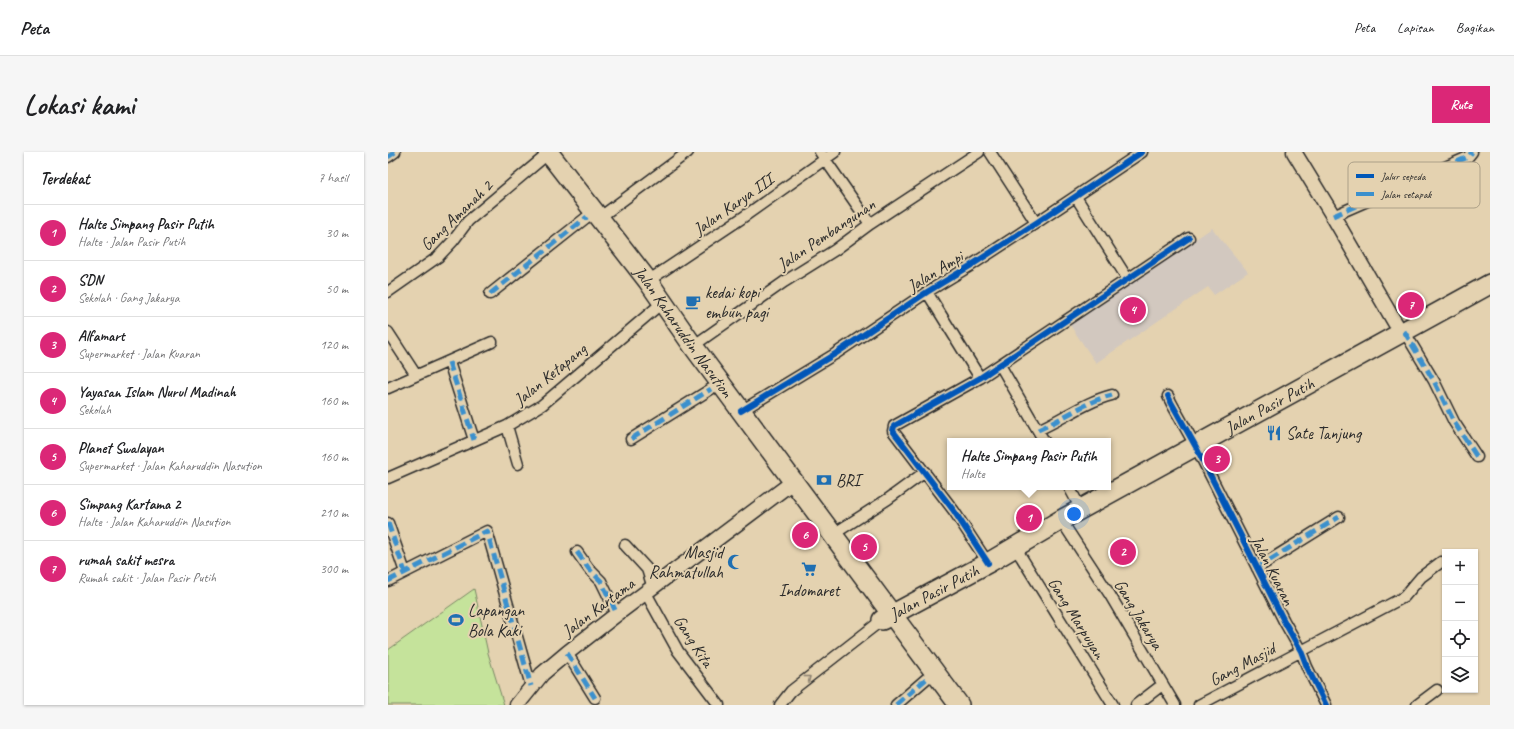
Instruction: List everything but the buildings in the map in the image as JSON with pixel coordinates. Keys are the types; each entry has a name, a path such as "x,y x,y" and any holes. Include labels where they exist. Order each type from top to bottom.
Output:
{"highway":[{"name":"Jalan Kaharuddin Nasution","path":"546,153 611,242 711,389 887,618 959,705"},
{"name":"Jalan Kaharuddin Nasution","path":"611,242 648,281 693,346 832,535 926,678 946,705"},
{"name":"Jalan Pasir Putih","path":"887,618 988,563 1061,520 1490,284"}],"main road":[{"path":"1294,152 1402,332"},
{"name":"Jalan Kartama","path":"516,705 542,674 568,653 617,614 786,487"}],"street":[{"path":"490,294 593,218 688,152"},
{"name":"Jalan Karya III","path":"648,281 742,218 823,155 835,152"},
{"name":"Jalan Pembangunan","path":"693,346 784,282 835,250 870,224 979,152"},
{"path":"990,152 1036,223"},
{"name":"Jalan Ampi","path":"742,411 835,354 927,292 1076,197 1142,152"},
{"name":"Gang Amanah 2","path":"388,292 438,257 453,241 468,221 546,153"},
{"path":"823,155 870,224"},
{"path":"1454,162 1470,155"},
{"path":"1076,197 1127,278"},
{"path":"1333,216 1351,208"},
{"path":"988,563 954,511 893,431 894,426 980,378 1188,238"},
{"path":"927,292 980,378"},
{"name":"Jalan Ketapang","path":"388,478 507,426 542,405 656,308"},
{"path":"388,332 416,375"},
{"path":"1402,332 1434,381 1454,422 1477,457"},
{"path":"388,388 492,342"},
{"path":"449,362 474,440"},
{"path":"1000,365 1042,438"},
{"path":"631,439 711,389"},
{"path":"1038,430 1094,401 1112,395"},
{"name":"Jalan Kuaran","path":"1168,396 1196,447 1284,621 1301,651 1307,667 1326,705"},
{"path":"507,426 518,464"},
{"path":"832,535 888,499 925,472"},
{"path":"1071,490 1081,509"},
{"path":"1257,568 1339,517"},
{"name":"Gang Jakarya","path":"1061,520 1110,595 1162,685"},
{"path":"388,523 405,572"},
{"path":"388,581 487,531 531,686"},
{"name":"Gang Kita","path":"625,545 647,569 649,590 678,651 719,705"},
{"name":"Gang Marpuyan","path":"1015,547 1113,705"},
{"path":"577,552 589,569 601,581 617,614"},
{"name":"Gang Masjid","path":"1199,705 1404,597 1421,577 1441,562"},
{"path":"780,705 791,691 887,618"},
{"path":"568,653 595,698"},
{"path":"896,705 926,678"},
{"path":"1136,705 1162,685 1175,705"},
{"path":"1417,705 1437,690"}],"shaded area":[{"path":"1212,228 1248,272 1214,295 1208,287 1096,363 1070,325"}],"green space":[{"name":"Lapangan Bola Kaki","path":"474,589 488,653 504,705 388,705 388,650"}],"marked path":[{"path":"388,157 395,152"},
{"path":"1457,162 1468,157 1472,152"},
{"path":"1333,216 1351,208"},
{"path":"490,294 587,217"},
{"path":"1404,331 1434,381 1454,422 1477,457"},
{"path":"449,362 474,440"},
{"path":"631,439 711,389"},
{"path":"1038,430 1083,406 1112,395"},
{"path":"1257,568 1339,517"},
{"path":"388,523 405,572"},
{"path":"388,581 487,531 531,686"},
{"path":"577,552 589,569 601,581 617,614"},
{"path":"567,653 595,698"},
{"path":"896,705 926,679"}],"cycle path":[{"path":"741,411 835,354 927,292 970,266 1142,152"},
{"path":"988,563 954,511 893,431 894,426 980,378 1189,238"},
{"path":"1168,396 1196,447 1284,621 1301,651 1307,667 1326,705"}],"place":[{"name":"kedai kopi embun pagi","path":"693,302"},
{"name":"rumah sakit mesra","path":"1411,305"},
{"name":"Yayasan Islam Nurul Madinah","path":"1133,310"},
{"name":"Sate Tanjung","path":"1274,433"},
{"name":"Alfamart","path":"1217,459"},
{"name":"BRI","path":"824,480"},
{"name":"Halte Simpang Pasir Putih","path":"1029,518"},
{"name":"Simpang Kartama 2","path":"805,535"},
{"name":"Planet Swalayan","path":"864,547"},
{"name":"SDN","path":"1123,552"},
{"name":"Masjid Rahmatullah","path":"735,562"},
{"name":"Indomaret","path":"809,569"},
{"name":"Lapangan Bola Kaki","path":"456,620"}]}
